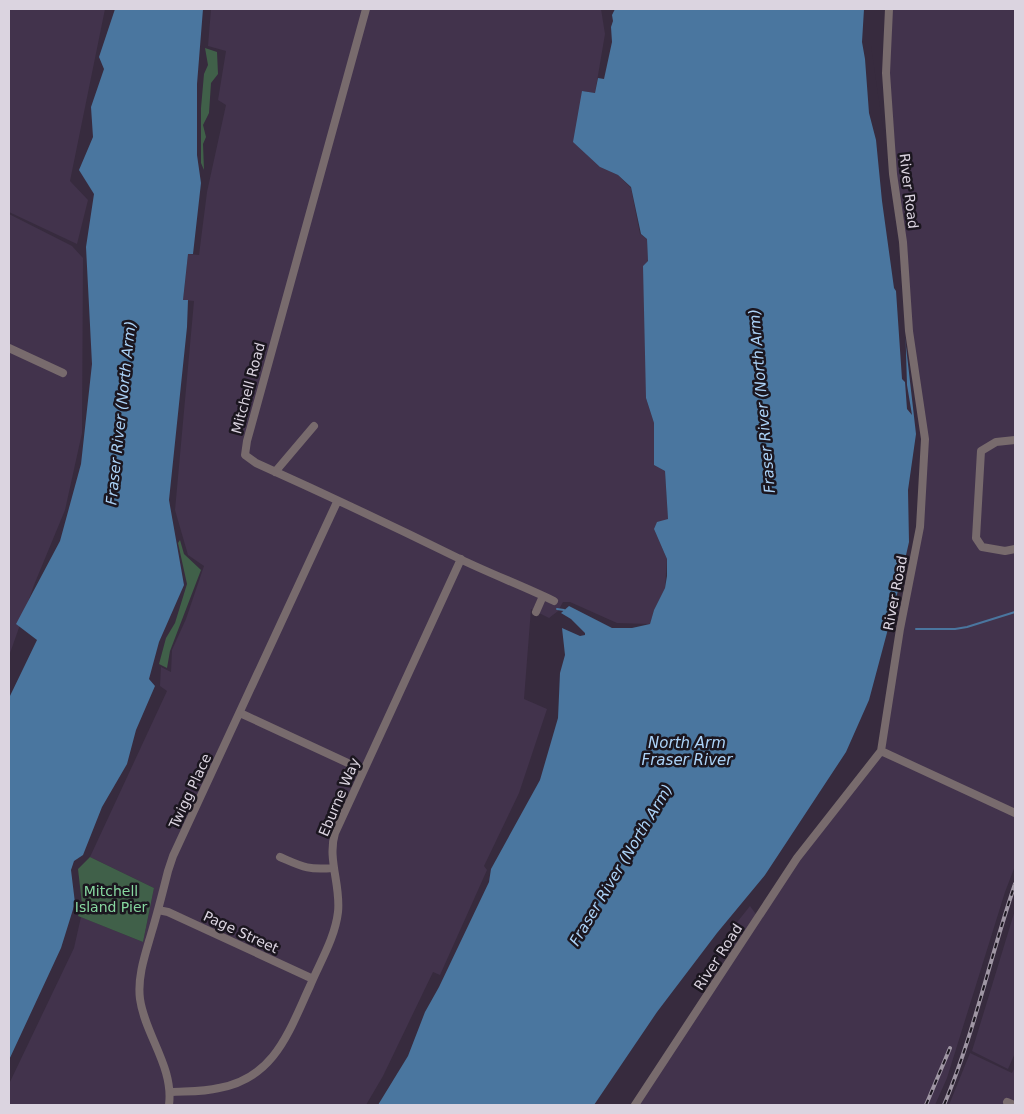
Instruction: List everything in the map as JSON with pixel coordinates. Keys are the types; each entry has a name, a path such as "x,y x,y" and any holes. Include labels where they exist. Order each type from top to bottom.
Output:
{"street":[{"name":"Mitchell Road","path":"366,9 246,444 245,455 256,463 338,502 554,601"},
{"name":"River Road","path":"635,1105 797,858 881,751 900,629 920,527 925,439 909,331 903,242 892,174 886,73 889,9"},
{"path":"9,348 63,373"},
{"path":"275,472 314,426"},
{"path":"1015,440 996,442 981,451 976,538 982,547 1005,551 1015,549"},
{"name":"Twigg Place","path":"169,1105 170,1092 165,1069 146,1020 140,998 140,981 173,856 338,502"},
{"name":"Eburne Way","path":"170,1092 202,1091 221,1088 250,1076 270,1060 284,1042 336,925 338,898 332,847 335,833 461,559"},
{"path":"536,612 543,596"},
{"path":"240,713 363,770"},
{"path":"881,751 1015,813"},
{"path":"280,857 304,868 314,870 334,868"},
{"name":"Page Street","path":"158,910 168,912 313,979"}],"shaded area":[{"path":"9,9 105,9 70,181 88,200 77,244 9,212"},
{"path":"211,9 601,9 605,34 595,93 582,91 600,167 618,175 631,188 640,234 647,239 646,398 654,423 654,465 665,471 668,519 654,529 667,559 665,588 654,610 650,624 617,623 570,602 563,602 558,611 549,618 531,609 524,699 547,709 519,793 484,866 487,870 440,975 433,972 383,1076 366,1105 9,1105 9,1084 74,948 81,917 143,942 154,888 90,857 167,691 160,686 161,667 171,672 172,650 186,619 204,566 188,555 175,510 194,301 183,300 188,254 199,255 207,192 226,105 218,100 226,51 208,46"},
{"path":"889,9 1015,9 1015,866 1005,892 947,1078 935,1105 635,1105 797,858 881,751 920,527 925,439 909,331 886,73"},
{"path":"9,214 72,246 83,258 82,433 65,510 34,585 9,656"},
{"path":"750,906 758,917 731,956 719,945"},
{"path":"1015,910 1015,1053 1008,1069 972,1051"},
{"path":"970,1053 1012,1073 1015,1067 1015,1105 949,1105"}],"green space":[{"path":"205,48 217,52 218,74 211,83 209,113 203,125 206,137 203,144 204,170 201,163 201,108 204,74 208,65"},
{"path":"180,540 184,554 201,570 170,651 167,668 159,664 166,638 175,623 187,584 178,543"},
{"name":"Mitchell Island Pier","path":"90,857 154,888 143,942 78,916 82,904 78,869"}],"water":[{"name":"Fraser River (North Arm)","path":"115,9 203,9 197,84 197,155 201,183 193,254 188,254 183,300 188,300 187,327 169,500 184,585 159,642 149,679 155,686 136,730 127,764 102,807 83,855 74,861 71,870 75,903 61,948 9,1060 9,698 37,640 16,624 60,541 81,464 92,364 86,247 94,194 79,170 93,137 91,107 104,69 99,57"},
{"name":"North Arm Fraser River","path":"615,9 868,9 869,46 891,215 916,434 908,490 909,542 869,700 846,752 765,875 717,933 657,1012 594,1105 378,1105 408,1056 425,1012 439,987 489,882 491,869 540,780 558,718 560,673 565,655 562,628 580,636 585,635 571,619 561,613 569,606 612,628 632,628 650,624 654,610 665,588 667,559 654,529 657,522 668,519 665,471 654,465 654,423 646,398 643,266 648,261 647,239 641,234 631,187 618,175 600,167 573,142 582,91 595,93 598,78 604,79 612,42 612,15"}],"pier":[{"path":"864,9 871,9 871,46 886,149 905,318 907,385 912,415 907,409 905,382 902,379 896,291 894,288 882,201 876,140 869,113 862,42"}],"waterway":[{"path":"557,609 564,610"},
{"path":"916,629 955,629 967,627 1015,612"}],"railway":[{"path":"944,1105 973,1023 1015,884"},
{"path":"926,1105 950,1048"}]}
